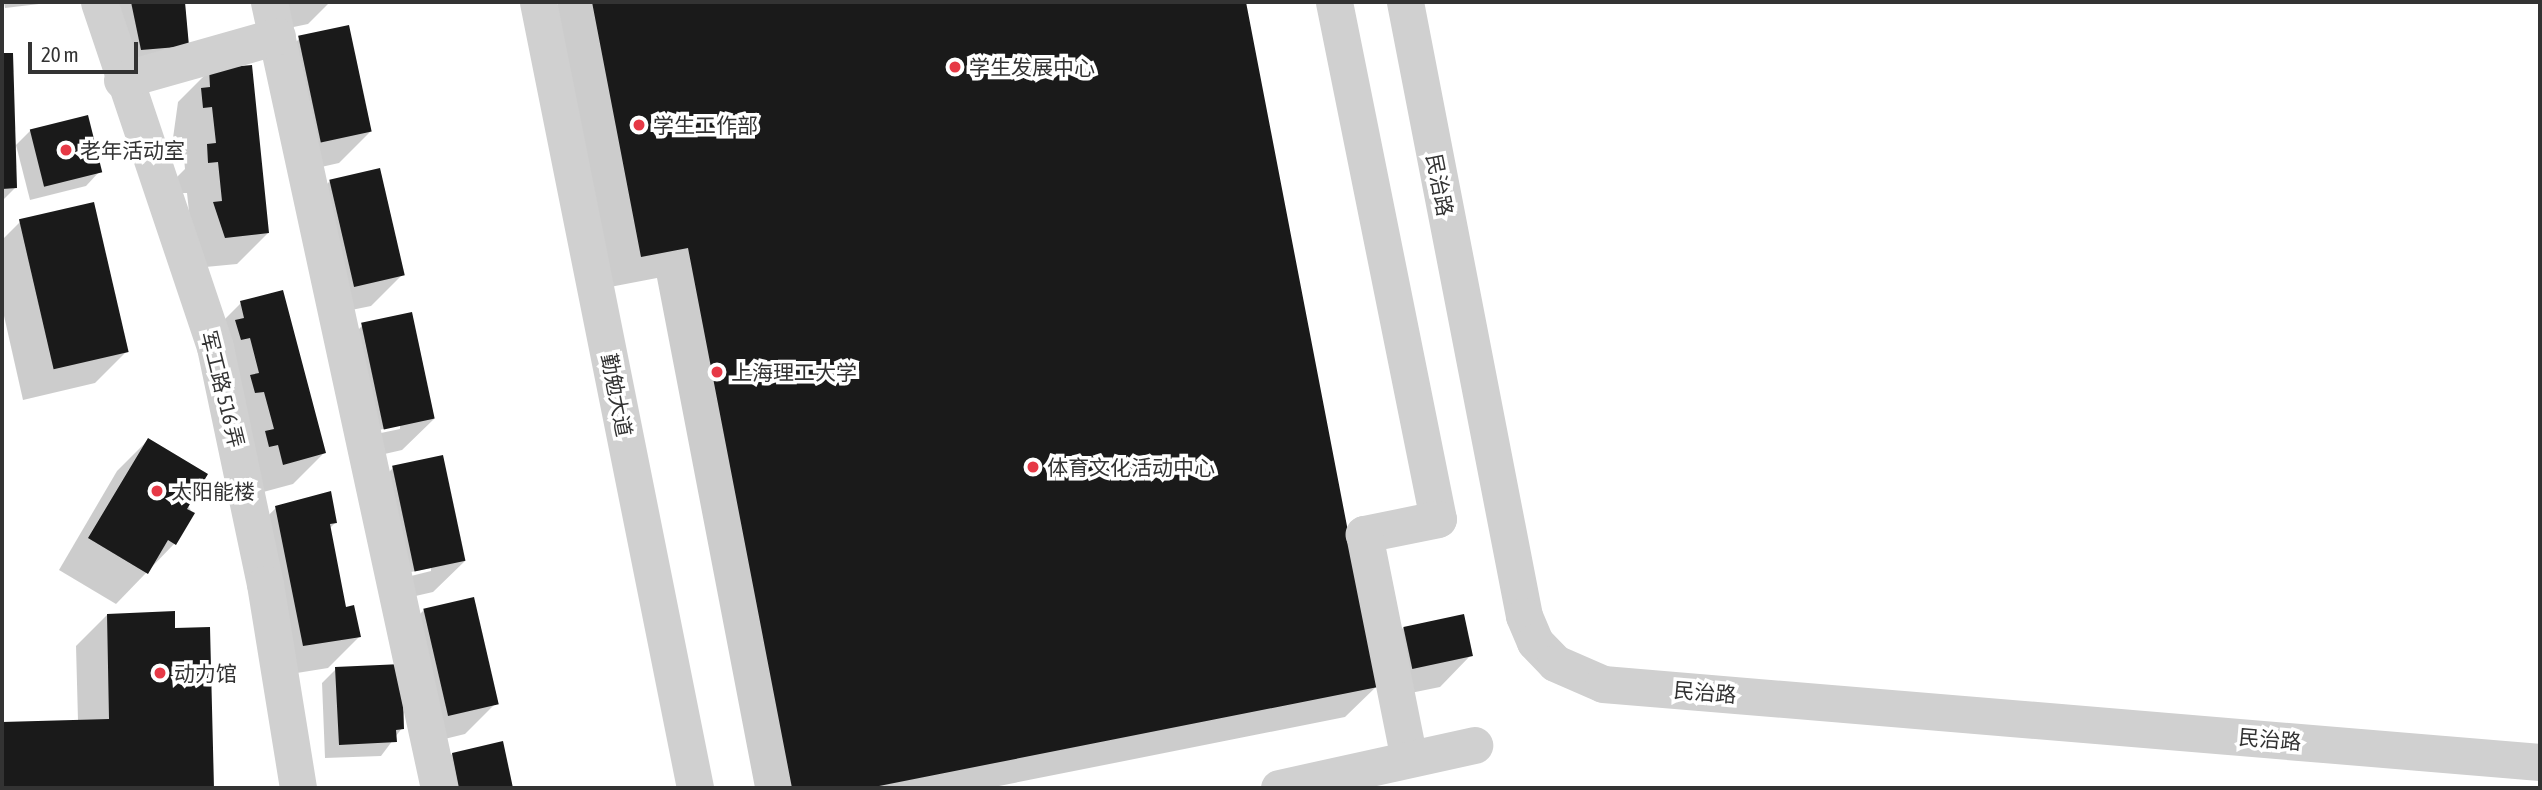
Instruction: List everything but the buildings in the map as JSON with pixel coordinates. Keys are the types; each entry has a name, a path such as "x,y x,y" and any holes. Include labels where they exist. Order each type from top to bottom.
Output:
{"street":[{"name":"军工路 516 弄","path":"99,2 122,80 215,347 263,572 298,788"},
{"name":"勤勉大道","path":"538,2 695,788"},
{"path":"1334,2 1438,519 1364,534 1390,771"},
{"name":"民治路","path":"1405,2 1524,615 1535,642 1555,663 1603,684 2540,762"},
{"path":"122,80 273,19 439,788"},
{"path":"1279,788 1390,771 1474,745"}],"place":[{"name":"学生发展中心","path":"955,67"},
{"name":"学生工作部","path":"639,125"},
{"name":"老年活动室","path":"66,150"},
{"name":"上海理工大学","path":"717,372"},
{"name":"体育文化活动中心","path":"1033,467"},
{"name":"太阳能楼","path":"157,491"},
{"name":"动力馆","path":"160,673"}]}
